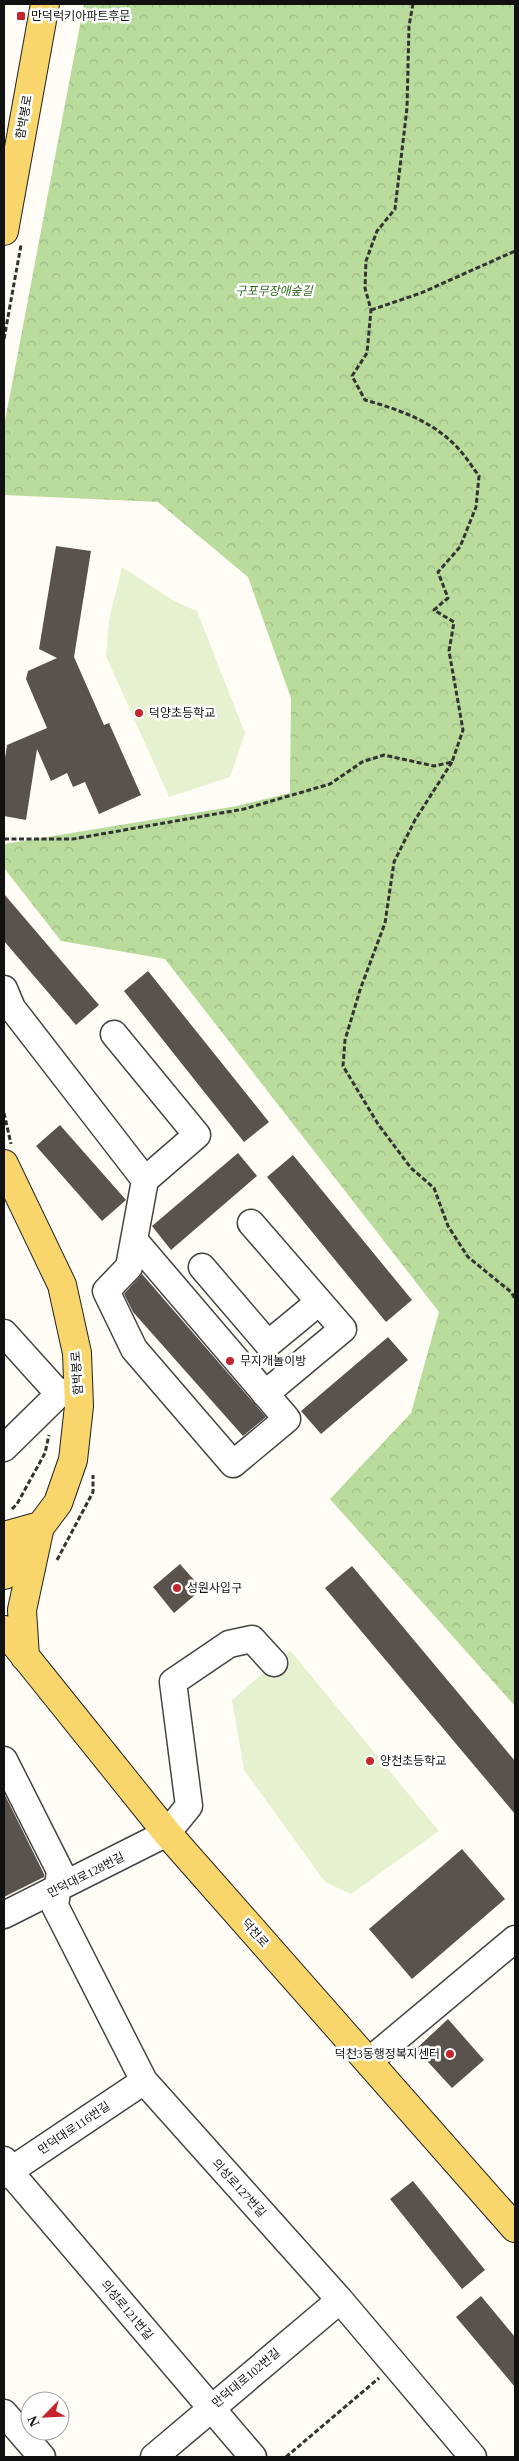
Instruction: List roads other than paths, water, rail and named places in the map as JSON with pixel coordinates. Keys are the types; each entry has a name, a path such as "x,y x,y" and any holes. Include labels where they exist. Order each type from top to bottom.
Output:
{"main road":[{"name":"함박봉로","path":"4,231 45,4"},
{"name":"함박봉로","path":"4,1164 62,1285 77,1352 69,1391 79,1406 73,1460 58,1503 4,1575"},
{"path":"4,1536 40,1526 22,1610 24,1657"},
{"name":"덕천로","path":"4,1630 167,1833 515,2228"}],"street":[{"path":"4,988 12,1008 145,1180"},
{"path":"114,1034 197,1135 145,1180 134,1240 130,1267 106,1291 134,1349 233,1464 287,1419 134,1240"},
{"path":"251,1223 343,1329 265,1394"},
{"path":"202,1267 268,1344 319,1302"},
{"path":"4,1333 69,1391 4,1448"},
{"path":"167,1833 189,1806 173,1682 229,1644 252,1639 274,1663"},
{"name":"의성로127번길","path":"4,1760 60,1871 55,1906 144,2080 340,2300 472,2457"},
{"name":"만덕대로128번길","path":"4,1915 58,1890 167,1833"},
{"path":"369,2061 515,1939"},
{"name":"만덕대로116번길","path":"6,2168 144,2080"},
{"name":"의성로121번길","path":"6,2168 253,2457"},
{"name":"만덕대로102번길","path":"154,2457 340,2300"},
{"path":"4,2412 42,2457"}],"place":[{"name":"만덕럭키아파트후문","path":"21,16"},
{"name":"덕양초등학교","path":"139,713"},
{"name":"무지개놀이방","path":"230,1361"},
{"name":"성원사입구","path":"177,1588"},
{"name":"양천초등학교","path":"370,1761"},
{"name":"덕천3동행정복지센터","path":"450,2054"}],"park label":[{"name":"구포무장애숲길","path":"274,291"}]}
